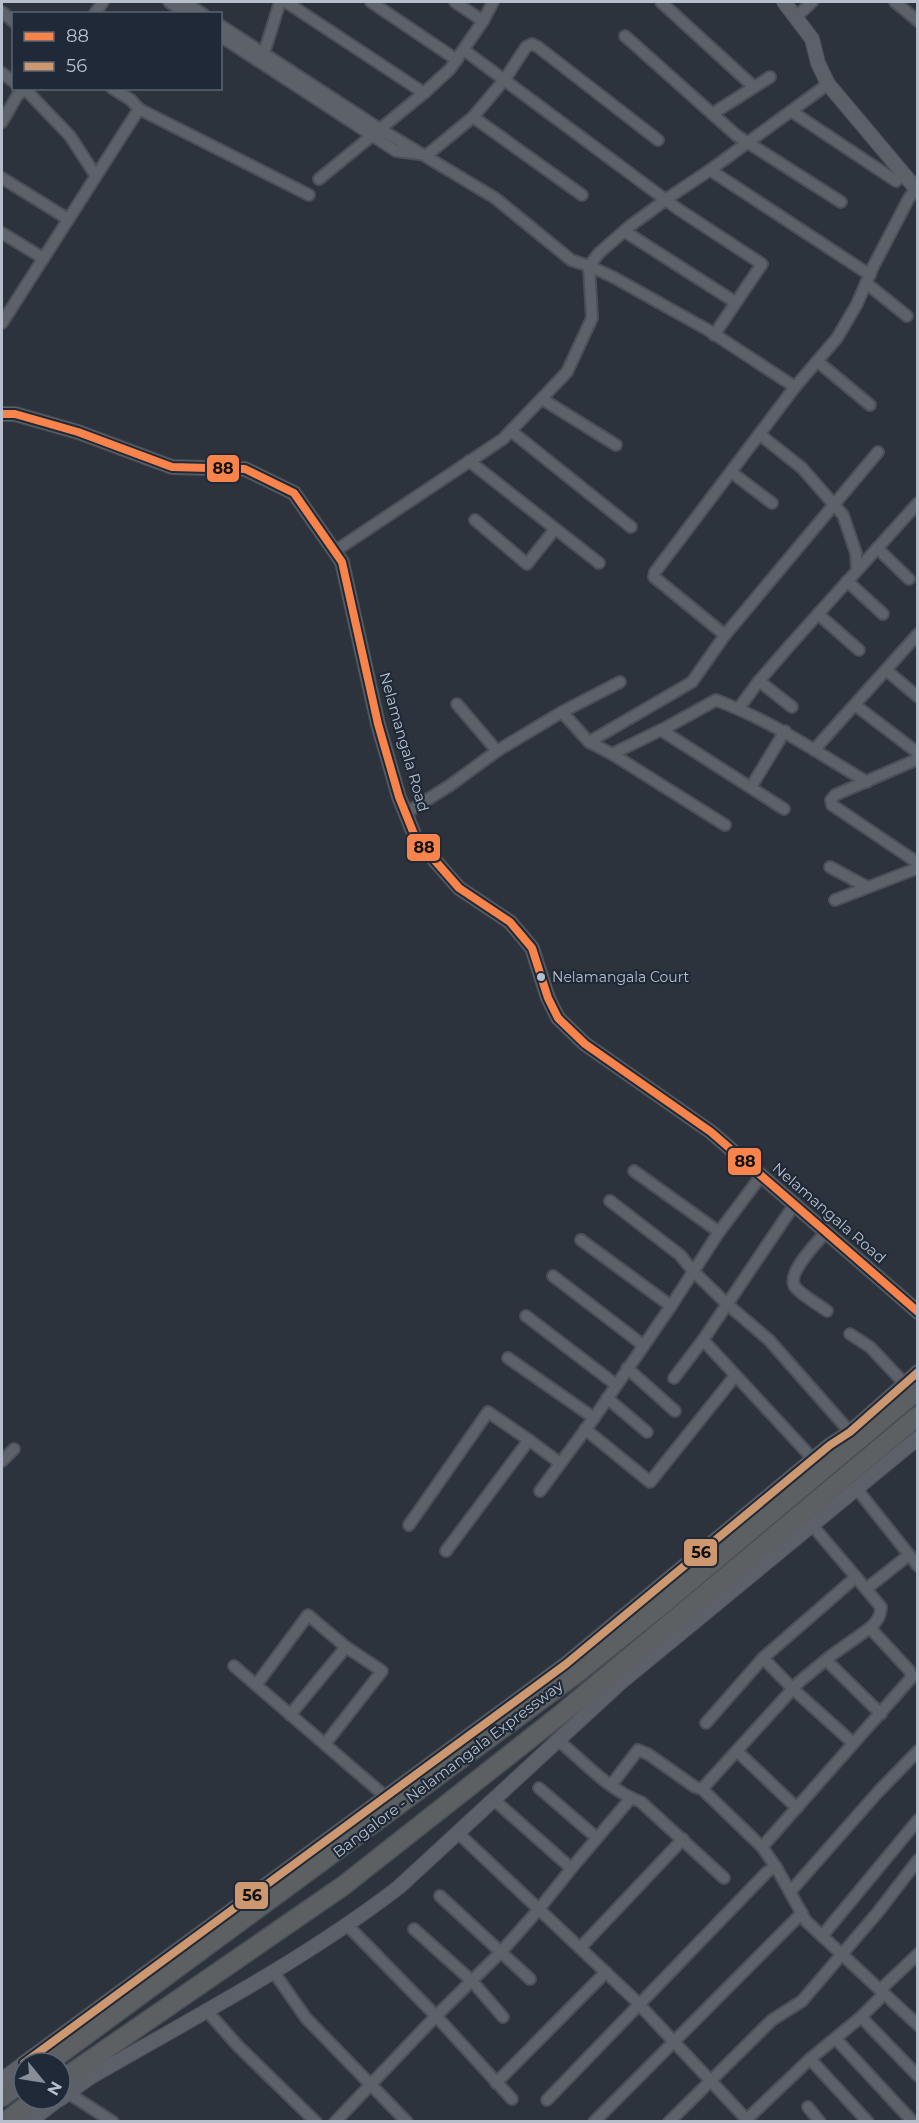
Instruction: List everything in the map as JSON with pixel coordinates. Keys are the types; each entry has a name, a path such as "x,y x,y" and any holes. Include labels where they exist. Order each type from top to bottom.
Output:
{"highway":[{"name":"Bangalore - Nelamangala Expressway","path":"64,2051 576,1674 662,1605 911,1387"},
{"name":"Bangalore - Nelamangala Expressway","path":"72,2086 343,1886 560,1715 918,1416"},
{"path":"5,2121 19,2111"}],"street":[{"path":"168,2 184,12"},
{"path":"184,2 200,12"},
{"path":"264,53 280,2"},
{"path":"286,2 424,93"},
{"path":"372,2 457,60"},
{"path":"455,2 483,21"},
{"path":"319,179 424,93 457,60 493,2"},
{"path":"661,2 754,87"},
{"path":"724,635 654,577 655,572 795,387 837,338 857,304 909,198 916,190 828,84 818,63 812,39 784,2"},
{"path":"796,17 812,2"},
{"path":"895,2 918,20"},
{"path":"222,26 376,132"},
{"path":"625,36 712,114 747,142 840,202"},
{"path":"222,37 376,132 427,155 495,198 570,260 613,277 714,335 795,387"},
{"path":"427,155 473,117 505,79 526,47 532,44 658,140"},
{"path":"464,50 666,200 762,264 714,335"},
{"path":"712,114 770,77"},
{"path":"335,551 503,439 567,372 592,318 589,266 599,253 666,200 828,84"},
{"path":"2,122 23,90"},
{"path":"25,90 70,136 96,176"},
{"path":"115,90 132,100 140,109 309,195"},
{"path":"2,323 140,109"},
{"path":"791,111 896,181 903,174"},
{"path":"473,117 582,195"},
{"path":"710,170 868,279 907,316"},
{"path":"2,178 68,219"},
{"path":"624,231 735,302"},
{"path":"2,233 43,258"},
{"path":"817,362 870,405"},
{"path":"542,399 616,445"},
{"name":"Nelamangala Road","path":"2,414 15,414 78,432 172,467 245,469 294,493 342,562 378,724 416,839 459,888 510,922 532,948 548,998 558,1018 585,1044 711,1132 918,1312"},
{"path":"511,431 632,528"},
{"path":"759,434 802,468 843,515 856,553 857,570"},
{"path":"589,742 692,682 724,635 878,452"},
{"path":"469,461 599,563"},
{"path":"731,472 772,503"},
{"path":"739,708 759,681 918,503"},
{"path":"475,520 527,564 555,529"},
{"path":"877,548 909,579"},
{"path":"847,581 883,614"},
{"path":"818,614 859,650"},
{"path":"814,750 916,638"},
{"path":"885,670 918,697"},
{"path":"759,681 792,707"},
{"path":"406,813 449,786 497,751 562,711 620,682"},
{"path":"612,754 716,700 739,708 785,731 867,782"},
{"path":"457,704 497,751"},
{"path":"855,705 918,753"},
{"path":"562,711 589,742 725,825"},
{"path":"661,730 784,809"},
{"path":"751,787 785,731"},
{"path":"918,759 835,795 831,800 832,805 918,863"},
{"path":"830,867 867,888"},
{"path":"835,900 918,868"},
{"path":"634,1171 719,1232"},
{"path":"540,1491 594,1418 719,1232 761,1176"},
{"path":"610,1201 680,1255 727,1304 769,1340 850,1432"},
{"path":"674,1378 794,1205"},
{"path":"825,1233 794,1272 792,1280 795,1287 827,1311"},
{"path":"580,1240 671,1306"},
{"path":"553,1276 643,1345"},
{"path":"526,1316 615,1384"},
{"path":"850,1334 870,1347 911,1387"},
{"path":"702,1340 814,1460"},
{"path":"508,1358 594,1418"},
{"path":"627,1368 675,1411"},
{"path":"40,2051 566,1664 830,1445 911,1387 918,1372"},
{"path":"585,1428 650,1482 735,1376"},
{"path":"606,1398 647,1432"},
{"path":"409,1525 488,1412 560,1463"},
{"path":"72,2087 348,1926 399,1887 620,1683 918,1438"},
{"path":"446,1551 529,1440"},
{"path":"2,1461 14,1449"},
{"path":"856,1488 918,1566"},
{"path":"702,1789 793,1689 826,1660 876,1623 881,1612 881,1607 812,1525"},
{"path":"866,1589 909,1555"},
{"path":"706,1723 763,1658 856,1577"},
{"path":"256,1685 308,1615 346,1647 382,1671 324,1744"},
{"path":"762,1846 912,1677 909,1670 870,1628"},
{"path":"290,1715 346,1647"},
{"path":"763,1658 793,1689 853,1743"},
{"path":"826,1660 881,1714"},
{"path":"234,1666 386,1797"},
{"path":"559,1741 612,1784 631,1798 641,1802 724,1878"},
{"path":"612,1784 638,1750 648,1754 695,1787 702,1789 762,1846 806,1921 918,2025"},
{"path":"737,1751 797,1808"},
{"path":"790,1892 878,1792 918,1751"},
{"path":"539,1788 597,1838"},
{"path":"335,2121 501,1952 631,1798"},
{"path":"493,1799 571,1868"},
{"path":"822,1935 918,1820"},
{"path":"457,1832 640,2005 748,2120 810,2059 861,2017 916,1958"},
{"path":"580,1948 683,1839"},
{"path":"669,2121 771,2020 802,2001 878,1912 918,1860"},
{"path":"547,2100 768,1872 776,1867"},
{"path":"441,1896 530,1979"},
{"path":"594,2121 802,1913"},
{"path":"348,1926 436,2016 512,2099"},
{"path":"414,1929 472,1981 503,2017"},
{"path":"273,1971 306,2018 407,2121"},
{"path":"496,2083 606,1972"},
{"path":"206,2010 239,2047 316,2121"},
{"path":"861,2017 918,2076"},
{"path":"836,2039 912,2121"},
{"path":"810,2059 868,2121"},
{"path":"72,2098 113,2121"},
{"path":"808,2107 820,2121"},
{"path":"28,2121 40,2111"}],"transit line":[{"name":"88","path":"2,414 15,414 78,432 172,467 245,469 294,493 342,562 378,724 399,797 416,839 459,888 510,922 532,948 548,998 558,1018 585,1044 711,1132 918,1312"},
{"name":"56","path":"40,2051 566,1664 830,1445 850,1432 918,1372"}],"place":[{"name":"Nelamangala Court","path":"541,977"}]}
